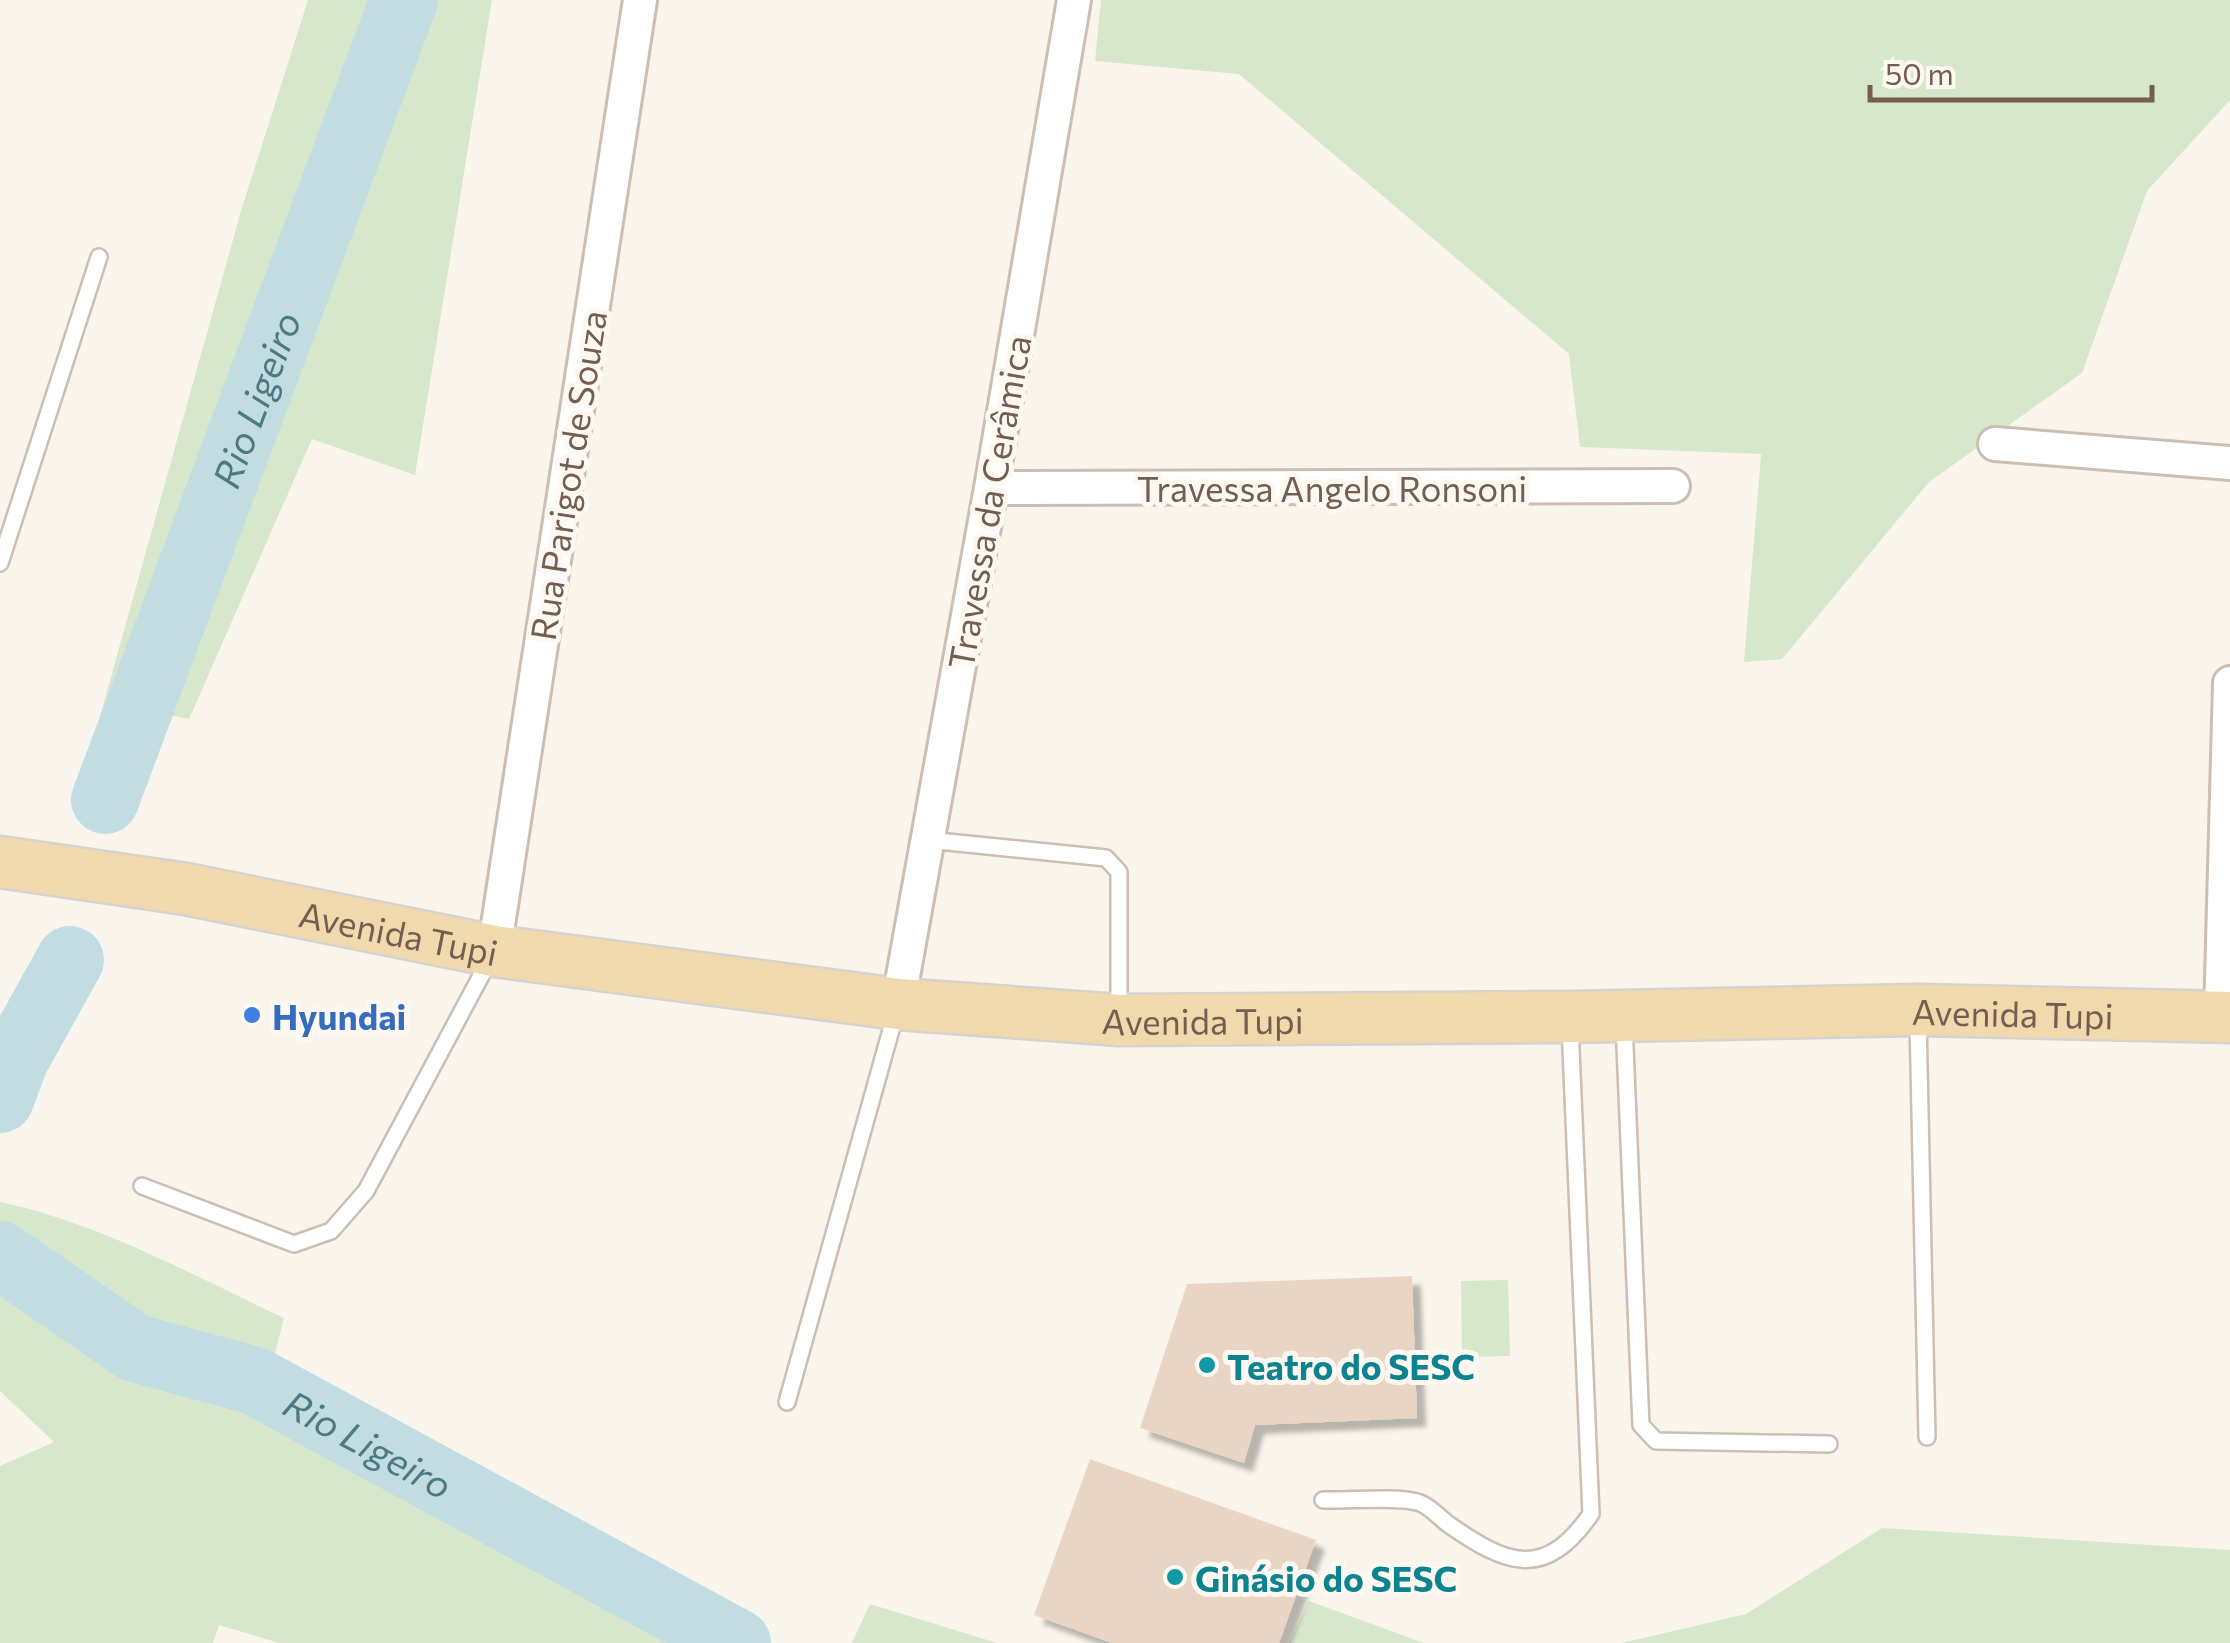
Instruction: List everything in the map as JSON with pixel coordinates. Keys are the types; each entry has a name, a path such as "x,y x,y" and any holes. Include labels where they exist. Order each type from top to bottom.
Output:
{"main road":[{"name":"Avenida Tupi","path":"0,830 186,889"},
{"name":"Avenida Tupi","path":"0,862 186,889 494,951 898,1004 1120,1020 1918,1010 2225,1016"}],"street":[{"name":"Rua Parigot de Souza","path":"494,951 640,0"},
{"name":"Travessa da Cerâmica","path":"898,1004 1074,0"},
{"path":"1994,444 2230,463"},
{"name":"Travessa Angelo Ronsoni","path":"991,488 1673,486"},
{"path":"2225,1016 2230,684"}],"lane":[{"path":"0,562 99,257"},
{"path":"928,840 1106,858 1119,872 1120,1020"},
{"path":"142,1186 294,1244 331,1231 366,1191 494,951"},
{"path":"787,1402 898,1004"},
{"path":"1918,1010 1928,1436"},
{"path":"1624,1014 1641,1426 1656,1441 1829,1444"},
{"path":"1323,1500 1418,1502 1476,1543 1505,1558 1527,1561 1573,1540 1591,1514 1570,1017"}],"green space":[{"path":"308,0 492,0 415,475 312,439 189,719 164,714 134,806 80,788 241,211"},
{"path":"1101,0 2230,0 2230,100 2147,191 2082,373 1929,482 1782,659 1744,662 1761,454 1580,447 1569,354 1239,74 1095,61"},
{"path":"0,1202 110,1237 284,1318 270,1374 773,1643 279,1643 219,1625 213,1643 0,1643 0,1466 54,1442 0,1391"},
{"path":"1508,1280 1510,1356 1462,1357 1461,1281"},
{"path":"1882,1528 2230,1550 2230,1643 1622,1643 1746,1614"},
{"path":"1309,1601 1424,1643 1289,1643"},
{"path":"870,1604 997,1643 852,1643"}],"building":[{"path":"1412,1276 1417,1418 1255,1425 1244,1463 1140,1428 1187,1284"},
{"name":"Ginásio do SESC","path":"1090,1459 1316,1540 1279,1643 1112,1643 1034,1615"}],"waterway":[{"name":"Rio Ligeiro","path":"105,800 404,0"},
{"name":"Rio Ligeiro","path":"0,1099 15,1059 70,960"},
{"name":"Rio Ligeiro","path":"0,1255 135,1348 255,1381 737,1643"}],"place":[{"name":"Hyundai","path":"252,1015"},
{"name":"Teatro do SESC","path":"1207,1365"},
{"name":"Ginásio do SESC","path":"1175,1577"}]}
